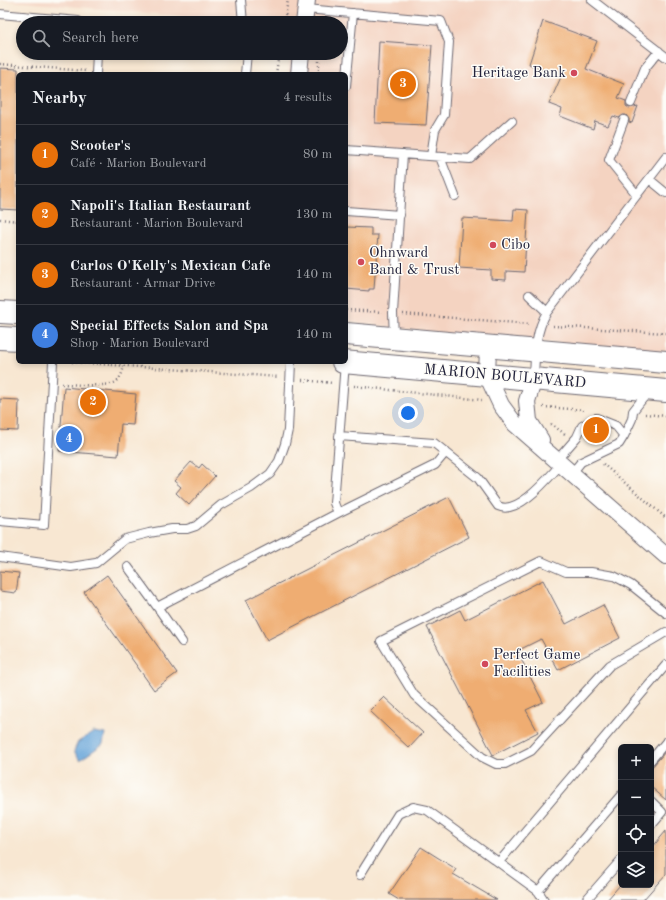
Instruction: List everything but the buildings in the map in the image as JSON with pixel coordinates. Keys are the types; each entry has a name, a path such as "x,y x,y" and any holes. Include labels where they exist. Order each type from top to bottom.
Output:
{"main road":[{"path":"0,312 16,313"},
{"name":"MARION BOULEVARD","path":"348,334 488,348 666,362"},
{"path":"0,338 16,339"},
{"name":"MARION BOULEVARD","path":"348,362 658,390"}],"street":[{"path":"299,72 300,60"},
{"path":"488,348 487,375 500,402 515,424 666,556"},
{"path":"534,379 528,402 529,420 560,463"}],"lane":[{"path":"241,0 242,16"},
{"path":"592,0 666,57"},
{"path":"306,11 353,13 441,21 450,42 444,115 435,130 436,157 455,196"},
{"path":"347,72 353,13"},
{"path":"0,14 22,16"},
{"path":"631,103 645,68 659,51"},
{"path":"96,72 97,60"},
{"path":"245,72 246,60"},
{"path":"624,120 609,160 637,195"},
{"path":"348,150 470,159 512,121"},
{"path":"394,339 393,313 403,154"},
{"path":"534,379 535,351 540,325 547,312 666,157"},
{"path":"649,179 666,193"},
{"path":"348,211 400,215"},
{"path":"529,295 547,312"},
{"path":"0,521 44,525 53,364"},
{"path":"0,557 72,567 96,563 126,539 148,533 172,529 187,529 196,526 221,505 251,488 270,474 279,461 288,430 291,364"},
{"path":"338,513 334,503 344,364"},
{"path":"560,463 581,462 619,444 632,419 633,411 658,390"},
{"path":"339,436 434,443 478,478 498,506 508,508 535,494 560,463 577,437 582,426 596,418 616,426 624,436"},
{"path":"158,608 161,605 338,513 435,465 446,452"},
{"path":"666,614 631,585 614,576 591,572 566,572 541,561 381,641 414,695 482,758 496,764 505,764 531,751 610,665 666,632"},
{"path":"128,567 182,642"},
{"path":"499,862 666,665"},
{"path":"654,756 666,742"},
{"path":"538,891 618,798"},
{"path":"654,804 662,812 654,821"},
{"path":"360,875 398,814 412,807 427,810 538,891 544,900"},
{"path":"586,900 618,863"}],"path":[{"path":"285,16 288,0"},
{"path":"276,72 278,60"},
{"path":"319,60 319,72"},
{"path":"0,64 88,72"},
{"path":"0,219 16,220"},
{"path":"348,310 666,333"},
{"path":"107,364 289,378 500,402"},
{"path":"52,384 108,385 117,381 122,374 124,365"}],"shaded area":[{"path":"0,0 666,0 666,352 429,332 348,321 348,72 288,72 289,60 348,60 348,16 180,16"}],"water":[{"path":"94,732 105,734 103,744 80,760 74,751 78,742"}],"place":[{"name":"Heritage Bank","path":"574,73"},
{"name":"Carlos O'Kelly's Mexican Cafe","path":"403,84"},
{"name":"Cibo","path":"493,245"},
{"name":"Ohnward Band & Trust","path":"361,262"},
{"name":"Napoli's Italian Restaurant","path":"93,402"},
{"name":"Scooter's","path":"596,430"},
{"name":"Special Effects Salon and Spa","path":"69,439"},
{"name":"Perfect Game Facilities","path":"485,664"}]}
